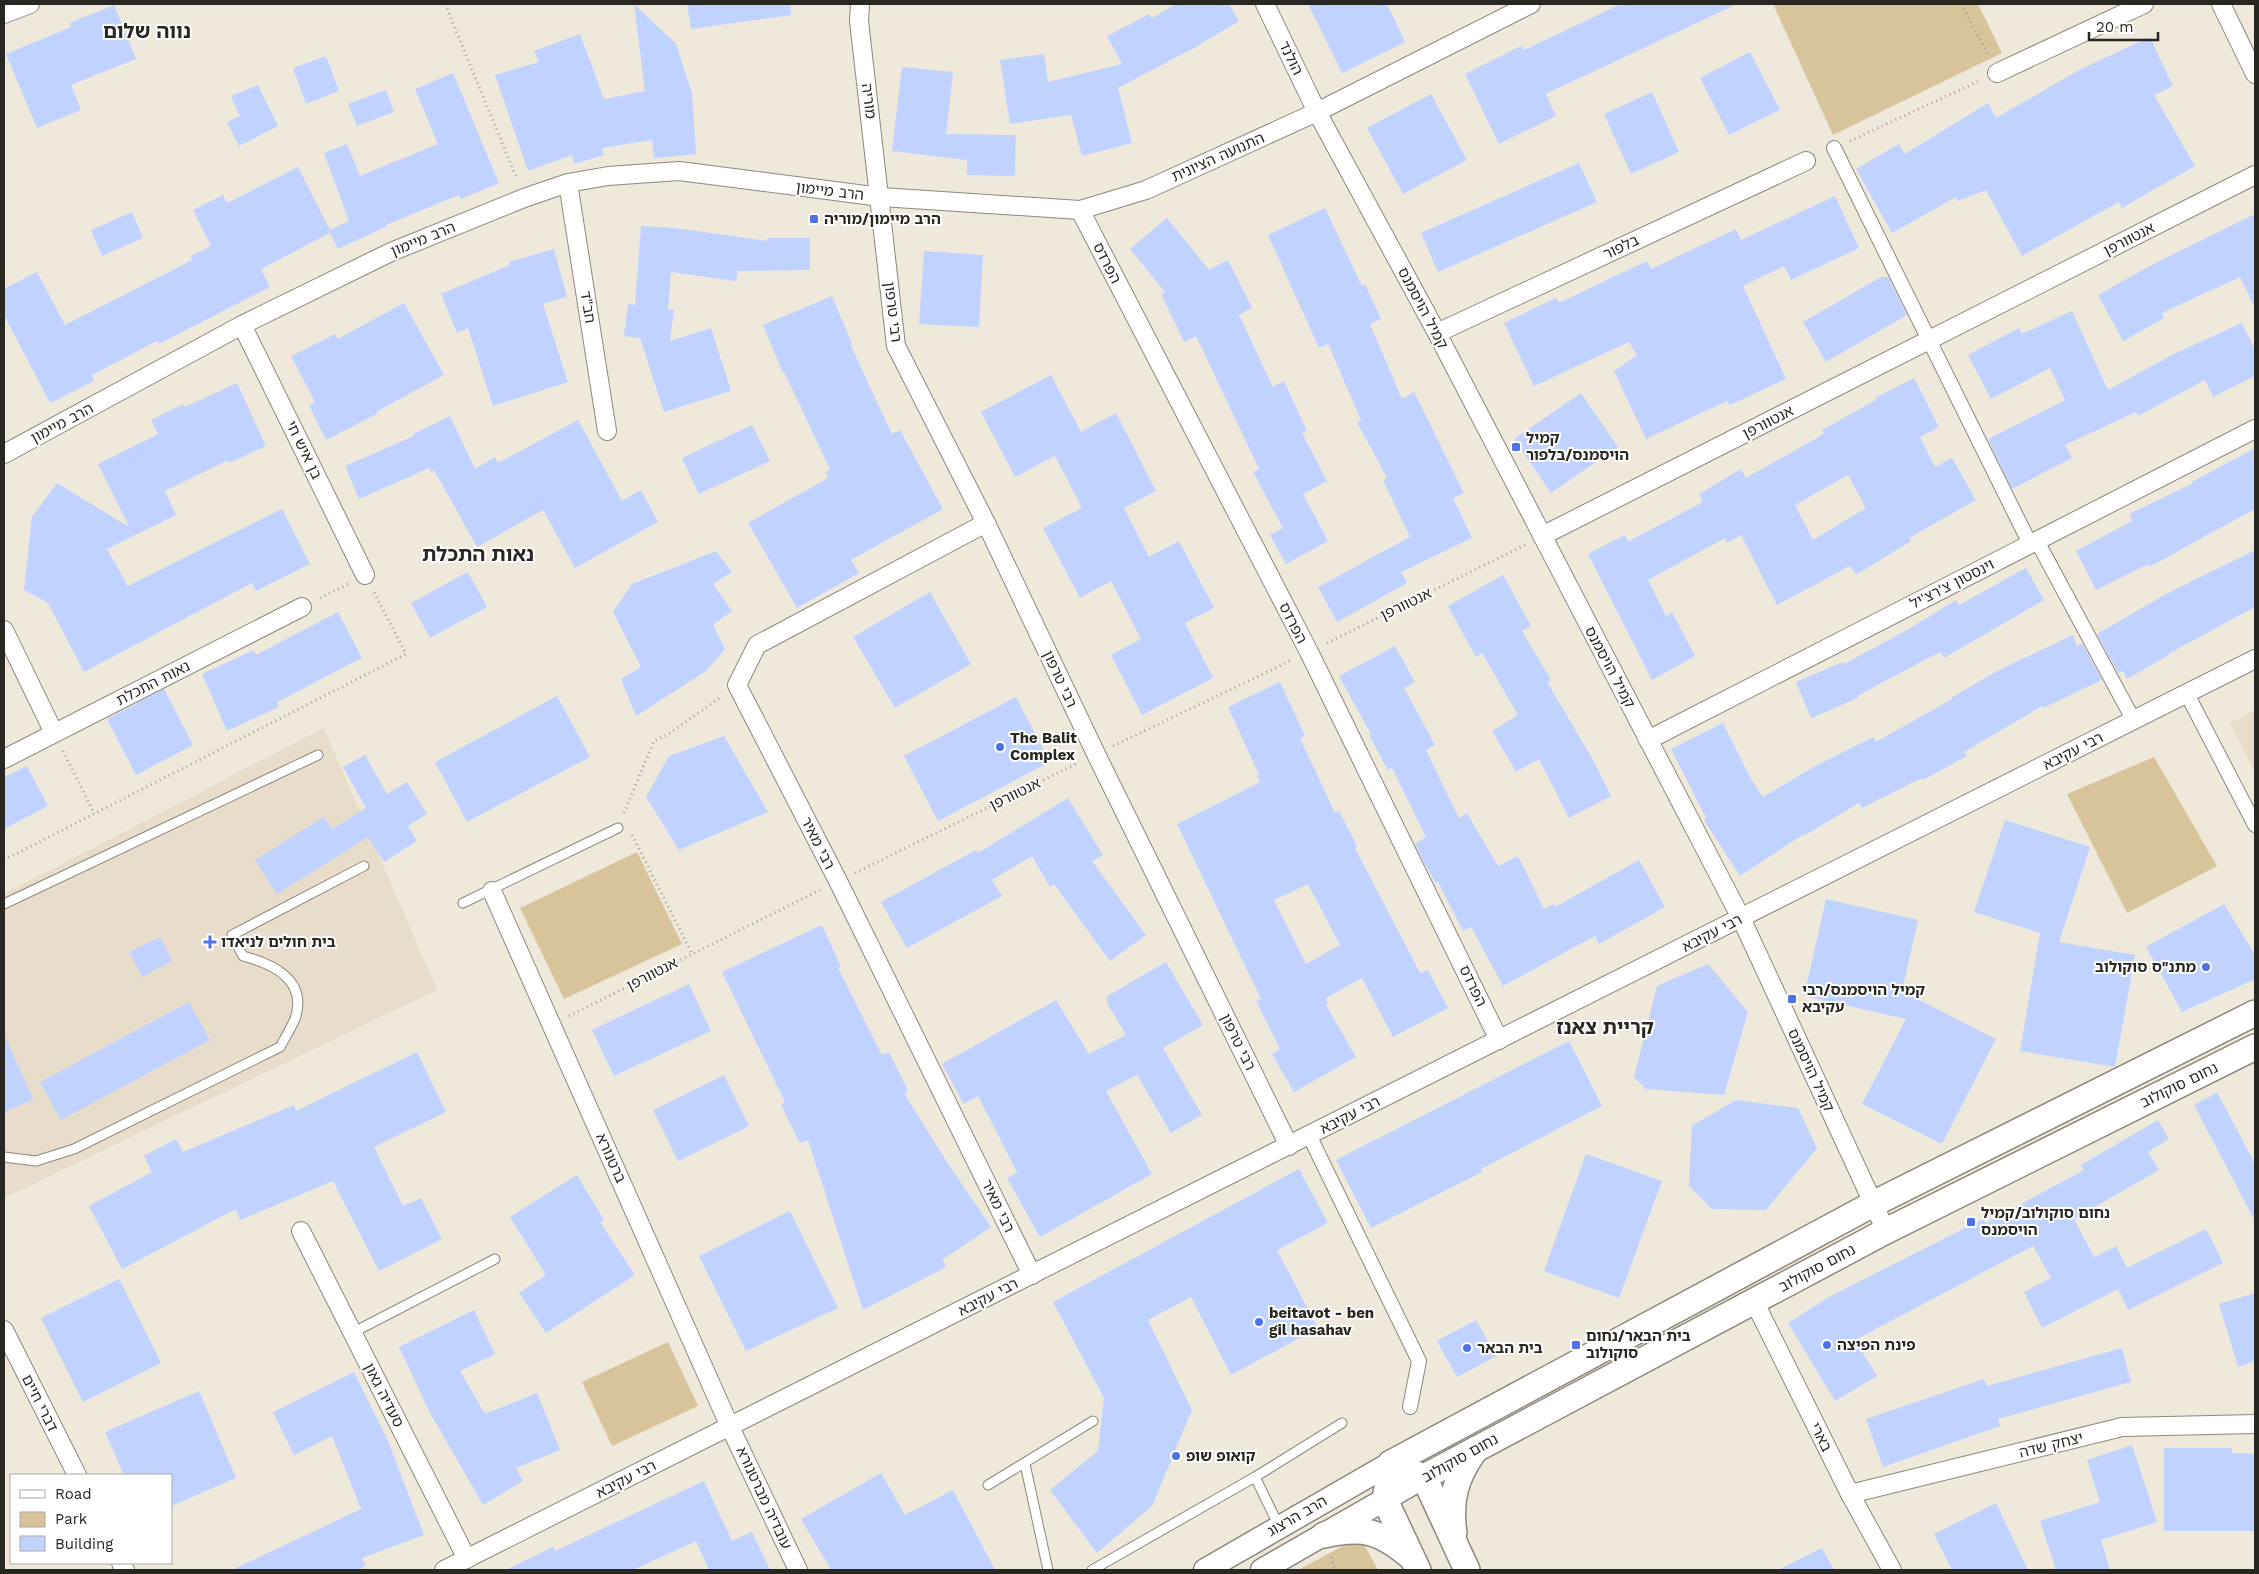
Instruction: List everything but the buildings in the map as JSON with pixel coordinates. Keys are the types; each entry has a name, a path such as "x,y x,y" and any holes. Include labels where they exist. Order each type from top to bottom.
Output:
{"main road":[{"name":"נחום סוקולוב","path":"1390,1463 1873,1204 2255,1013"},
{"name":"נחום סוקולוב","path":"1424,1477 1886,1231 2255,1047"},
{"path":"1456,1545 1452,1519 1455,1487 1460,1473 1476,1448"},
{"path":"1415,1564 1385,1500 1390,1463 1424,1477 1467,1570"},
{"path":"1324,1535 1358,1530 1373,1532 1398,1546 1415,1564"}],"street":[{"path":"4,14 30,4"},
{"name":"מוריה","path":"860,4 859,21 881,197"},
{"name":"הולנד","path":"1265,4 1317,112"},
{"name":"התנועה הציונית","path":"881,197 1080,210 1146,190 1317,112 1531,4"},
{"path":"1997,72 2144,4"},
{"path":"2221,4 2255,74"},
{"name":"קמיל הויסמנס","path":"1317,112 1437,334 1741,918 1886,1231"},
{"path":"1834,148 2034,543 2134,720"},
{"name":"בלפור","path":"1437,334 1806,161"},
{"name":"הרב מיימון","path":"4,454 242,325 391,252 524,198 568,183 608,176 679,172 881,197"},
{"name":"אנטוורפן","path":"1542,536 2255,175"},
{"name":"חב\"ד","path":"568,183 607,432"},
{"name":"רבי טרפון","path":"881,197 896,346 986,523 1096,754 1289,1146"},
{"name":"הפרדס","path":"1080,210 1308,652 1499,1040"},
{"name":"בן איש חי","path":"242,325 365,575"},
{"name":"וינסטון צ'רצ'יל","path":"1648,740 2255,429"},
{"path":"737,685 757,645 986,523"},
{"name":"נאות התכלת","path":"4,759 302,607"},
{"path":"4,630 54,733"},
{"name":"רבי עקיבא","path":"444,1570 2255,659"},
{"name":"רבי מאיר","path":"737,685 838,881 1032,1275"},
{"path":"2187,694 2255,825"},
{"name":"ברטנורא","path":"492,891 730,1426"},
{"path":"1309,1135 1418,1361 1410,1407"},
{"name":"סעדיה גאון","path":"301,1231 467,1559"},
{"name":"בארי","path":"1754,1301 1850,1494 1892,1570"},
{"name":"דברי חיים","path":"4,1330 76,1474"},
{"name":"יצחק שדה","path":"1850,1494 2122,1427 2255,1424"},
{"name":"עובדיה מברטנורא","path":"730,1426 798,1570"},
{"name":"הרב הרצוג","path":"1205,1570 1390,1463"},
{"name":"נחום סוקולוב","path":"1385,1500 1424,1477"},
{"name":"הרב הרצוג","path":"1262,1570 1385,1500"}],"lane":[{"path":"4,904 318,755"},
{"path":"463,903 492,891 618,828"},
{"path":"4,1158 36,1161 74,1149 280,1046 295,1018 298,998 290,978 266,962 243,956 232,935 364,866"},
{"path":"352,1332 495,1259"},
{"path":"988,1485 1093,1421"},
{"path":"1092,1570 1255,1476 1342,1423"},
{"path":"1025,1464 1048,1570"},
{"path":"1255,1476 1279,1526"}],"path":[{"path":"445,4 524,198"},
{"path":"1834,148 1997,72 1961,4"},
{"name":"אנטוורפן","path":"552,1024 838,881 1542,536"},
{"path":"4,860 406,654 365,575 302,607"},
{"path":"618,828 654,741 667,735 737,685"},
{"path":"54,733 94,813"},
{"path":"622,817 692,954"}],"shaded area":[{"path":"2255,710 2255,773 2230,723"},
{"name":"בית חולים לניאדו","path":"324,728 437,990 4,1198 4,894"}],"green space":[{"path":"1773,4 1978,4 2002,53 1833,135"},
{"path":"2154,757 2217,866 2127,913 2067,794"},
{"path":"637,852 682,944 564,999 520,908"},
{"path":"668,1342 698,1406 612,1446 582,1382"},
{"path":"1360,1537 1378,1570 1298,1570"}],"place":[{"name":"הרב מיימון/מוריה","path":"814,219"},
{"name":"קמיל הויסמנס/בלפור","path":"1516,447"},
{"name":"The Balit Complex","path":"1000,747"},
{"name":"בית חולים לניאדו","path":"210,942"},
{"name":"מתנ\"ס סוקולוב","path":"2206,967"},
{"name":"קמיל הויסמנס/רבי עקיבא","path":"1792,999"},
{"name":"נחום סוקולוב/קמיל הויסמנס","path":"1971,1222"},
{"name":"beitavot - ben gil hasahav","path":"1259,1322"},
{"name":"בית הבאר/נחום סוקולוב","path":"1576,1345"},
{"name":"פינת הפיצה","path":"1827,1345"},
{"name":"בית הבאר","path":"1467,1348"},
{"name":"קואופ שופ","path":"1176,1456"}],"district":[{"name":"נווה שלום","path":"147,31"},
{"name":"נאות התכלת","path":"478,554"},
{"name":"קריית צאנז","path":"1605,1027"}]}
